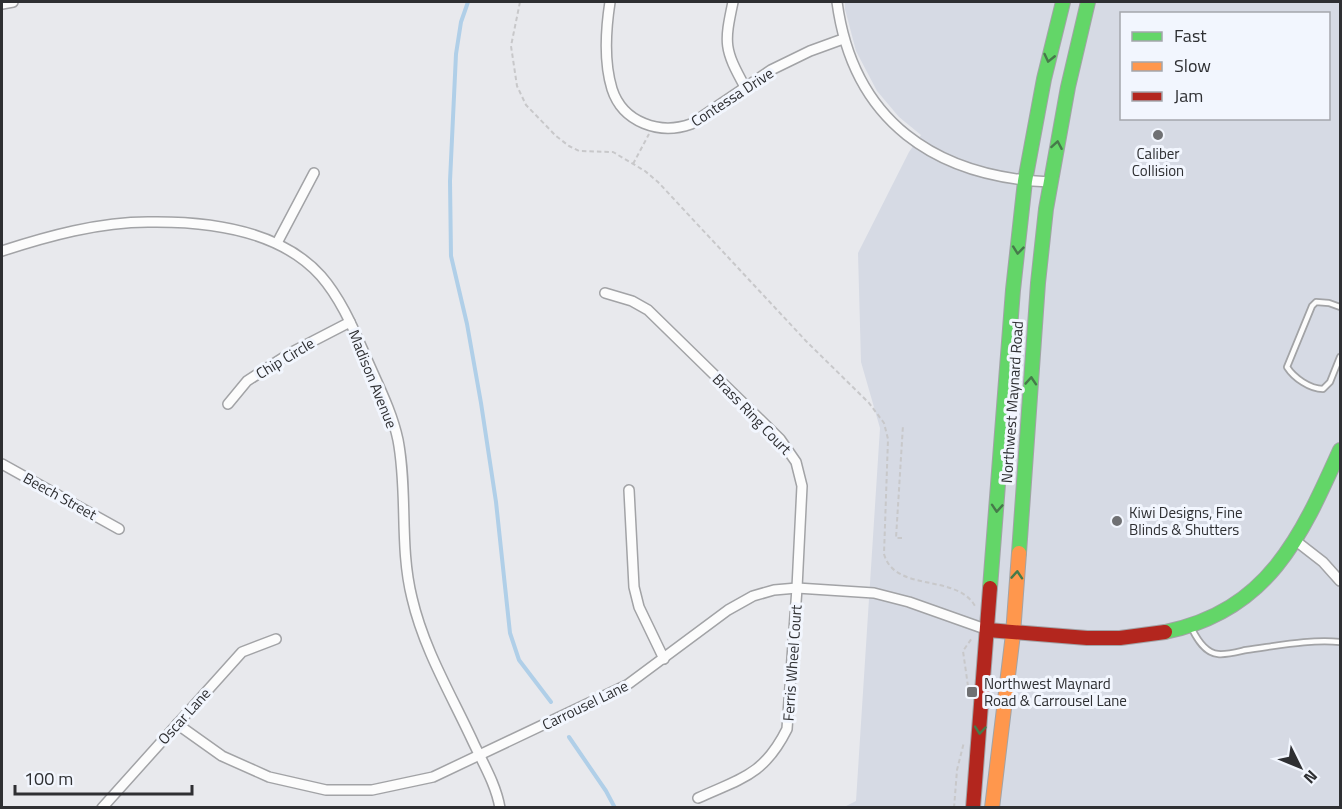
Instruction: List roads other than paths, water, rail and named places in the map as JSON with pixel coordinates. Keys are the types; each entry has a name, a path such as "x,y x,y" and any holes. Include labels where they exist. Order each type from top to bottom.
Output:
{"main road":[{"name":"Northwest Maynard Road","path":"973,807 1013,290 1025,181 1044,80 1063,2"},
{"name":"Northwest Maynard Road","path":"992,807 1013,634 1038,282 1050,182 1068,87 1088,2"},
{"path":"988,630 1099,640 1132,639 1155,636 1191,626 1218,615 1251,592 1278,565 1296,541 1304,529 1341,450"}],"street":[{"path":"2,4 13,2"},
{"name":"Contessa Drive","path":"610,2 608,33 610,79 618,101 638,121 655,128 680,128 700,120 746,87 791,60 843,39"},
{"path":"734,2 726,31 726,43 730,60 746,87"},
{"path":"837,2 843,39 854,68 870,97 903,132 938,156 967,169 1025,181 1050,182"},
{"path":"277,243 314,173"},
{"name":"Madison Avenue","path":"2,251 85,229 147,222 246,232 277,243 300,258 321,276 337,297 350,322 382,395 398,439 405,561 416,616 433,661 480,756 500,807"},
{"name":"Brass Ring Court","path":"605,293 633,301 648,310 780,439 791,453 796,462 802,486 797,588"},
{"name":"Chip Circle","path":"228,404 247,381 292,352 350,322"},
{"name":"Beech Street","path":"2,464 119,528"},
{"path":"629,490 634,587 639,607 664,659"},
{"path":"1296,541 1323,562 1341,581"},
{"name":"Carrousel Lane","path":"177,724 208,748 256,772 285,782 326,789 372,790 433,777 627,685 728,610 753,596 774,590 797,588 874,593 909,602 988,630"},
{"name":"Ferris Wheel Court","path":"698,798 754,773 768,761 783,738 790,709 797,588"},
{"name":"Oscar Lane","path":"102,807 242,652 276,639"}],"lane":[{"path":"1341,307 1322,301 1312,306 1287,367 1298,379 1317,389 1323,389 1330,382 1341,357"},
{"path":"1191,626 1196,638 1204,647 1217,654 1290,644 1341,642"}],"waterway":[{"path":"468,2 461,22 456,54 450,181 451,256 467,324 481,403 496,502 510,633 519,660 551,702"},
{"path":"569,737 615,808"}],"place":[{"name":"Caliber Collision","path":"1158,135"},
{"name":"Kiwi Designs, Fine Blinds & Shutters","path":"1117,521"},
{"name":"Northwest Maynard Road & Carrousel Lane","path":"972,692"}]}
